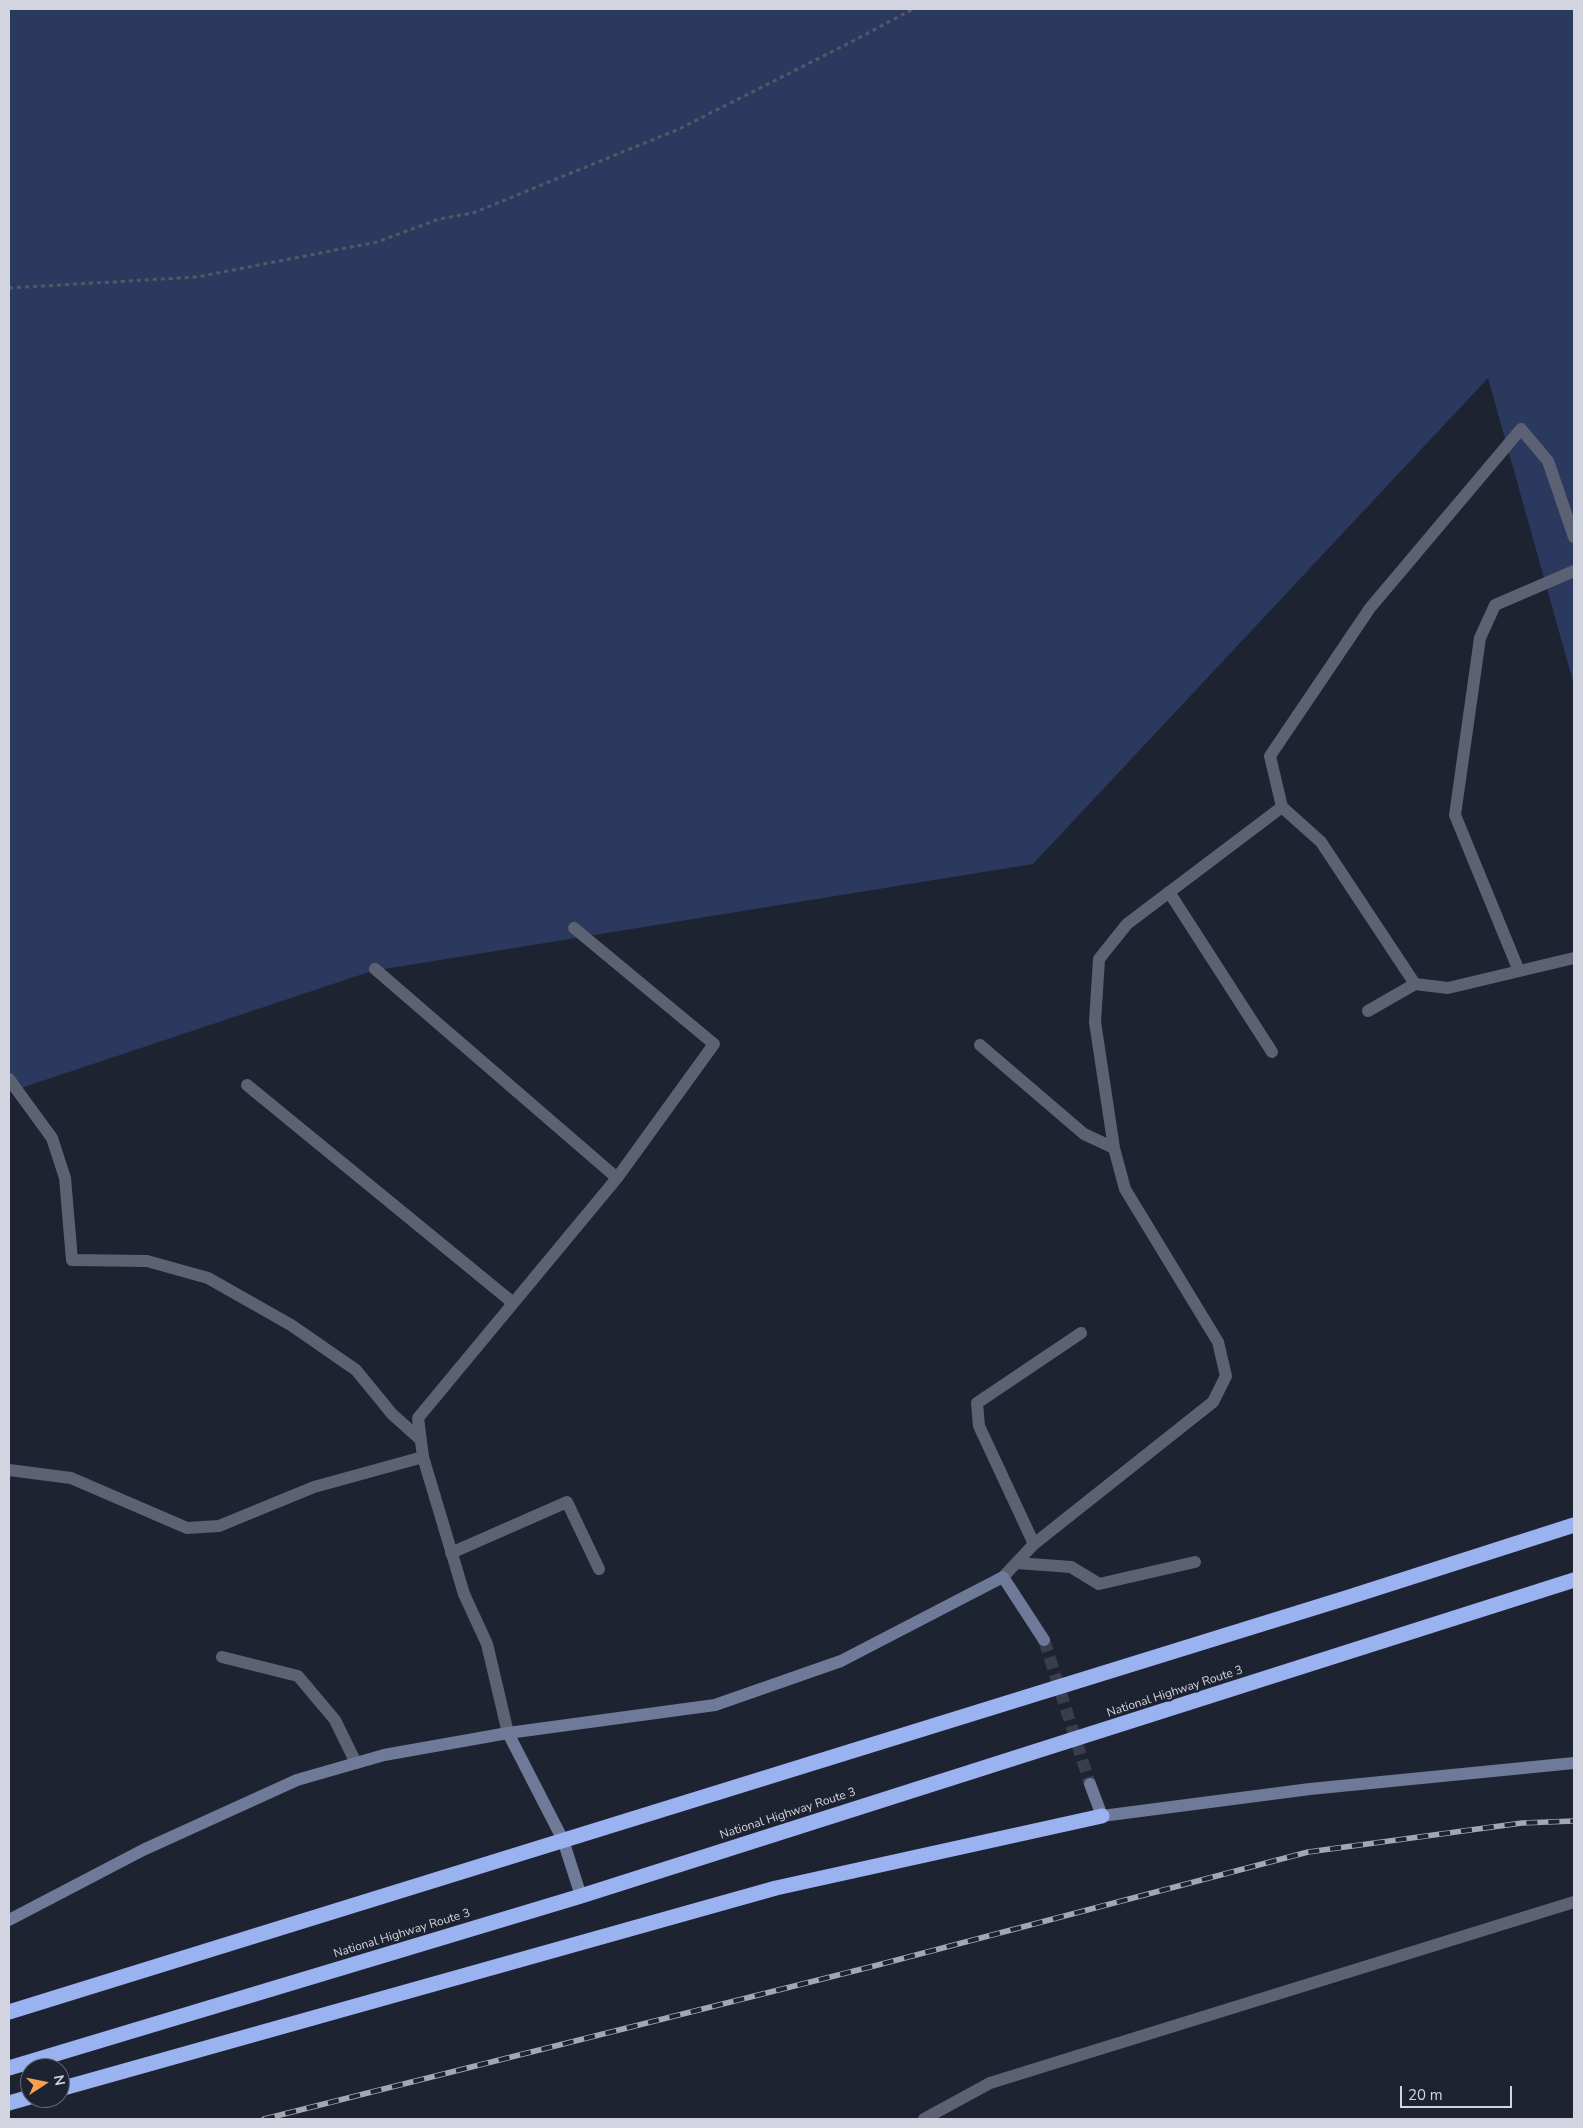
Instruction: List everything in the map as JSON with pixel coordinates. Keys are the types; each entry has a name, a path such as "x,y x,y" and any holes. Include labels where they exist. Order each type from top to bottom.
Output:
{"highway":[{"path":"9,2012 1346,1598 1574,1525"},
{"name":"National Highway Route 3","path":"9,2068 581,1896 1574,1580"},
{"path":"70,2086 776,1888 1102,1816"}],"street":[{"path":"1415,984 1321,842 1282,807 1270,756 1370,608 1521,430 1548,461 1574,536"},
{"path":"1519,972 1455,815 1480,638 1495,605 1574,571"},
{"path":"9,1920 143,1850 297,1780 384,1755 508,1733 715,1705 841,1661 1003,1577 1034,1544 1213,1402 1226,1376 1218,1342 1125,1189 1114,1148 1095,1022 1099,960 1127,924 1282,807"},
{"path":"1168,892 1272,1052"},
{"path":"574,928 714,1044 617,1178 512,1302 418,1418 423,1457 464,1594 487,1644 508,1733 563,1840 581,1896"},
{"path":"1368,1011 1415,984 1448,988 1574,958"},
{"path":"375,969 617,1178"},
{"path":"980,1045 1084,1134 1114,1148"},
{"path":"9,1079 52,1138 65,1178 72,1260 147,1262 208,1278 291,1324 356,1370 392,1414 421,1440"},
{"path":"247,1085 512,1302"},
{"path":"1034,1544 979,1426 977,1403 1081,1333"},
{"path":"9,1470 71,1478 187,1528 219,1526 314,1487 423,1457"},
{"path":"451,1553 567,1502 599,1569"},
{"path":"1017,1562 1071,1567 1099,1584 1195,1562"},
{"path":"1003,1577 1044,1640"},
{"path":"222,1657 298,1676 335,1720 356,1763"},
{"path":"1090,1784 1102,1816 1310,1790 1574,1763"},
{"path":"924,2119 990,2083 1574,1902"}],"path":[{"path":"9,288 197,277 377,242 439,219 473,213 679,129 913,9"}],"shaded area":[{"path":"9,9 1574,9 1574,685 1488,378 1033,864 372,971 9,1092"}],"tunnel":[{"path":"1044,1640 1090,1784"}],"railway":[{"path":"264,2119 874,1966 1308,1852 1522,1823 1574,1821"}]}
